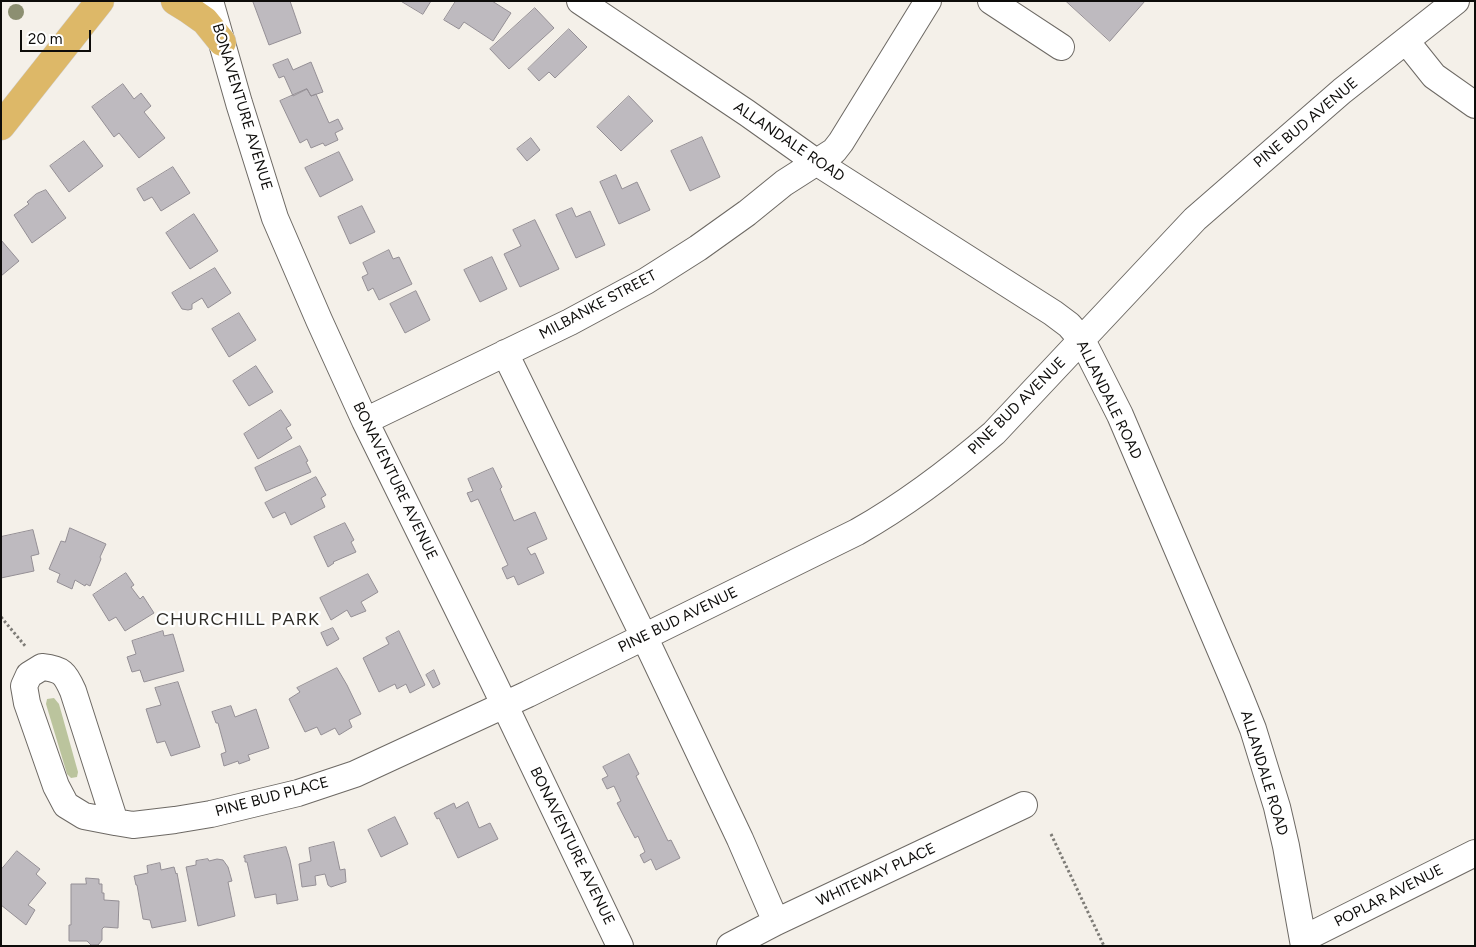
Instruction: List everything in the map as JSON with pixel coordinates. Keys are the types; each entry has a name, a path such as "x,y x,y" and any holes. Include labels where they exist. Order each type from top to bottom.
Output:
{"main road":[{"path":"1,126 94,9 119,1"},
{"path":"175,1 205,22 222,42"}],"street":[{"name":"BONAVENTURE AVENUE","path":"210,1 275,218 319,320 365,421 620,946"},
{"name":"ALLANDALE ROAD","path":"580,1 747,113 816,162 1053,313 1069,325 1082,340 1120,415 1219,644 1253,729 1277,807 1304,942"},
{"name":"MILBANKE STREET","path":"365,421 570,322 646,281 740,218 784,184 834,151 928,1"},
{"path":"991,1 1061,47"},
{"name":"PINE BUD AVENUE","path":"504,704 857,532 891,513 955,466 994,433 1195,219 1342,91 1456,1"},
{"path":"1406,41 1434,76 1475,105"},
{"path":"505,352 644,637 740,839 776,922"},
{"path":"42,667 54,668 66,676 73,691 115,822"},
{"name":"PINE BUD PLACE","path":"42,667 30,675 24,686 27,703 56,786 66,805 84,816 133,825 211,814 298,794 355,774 504,704"},
{"name":"WHITEWAY PLACE","path":"730,946 776,922 1024,805"},
{"name":"POPLAR AVENUE","path":"1304,942 1475,853"}],"path":[{"path":"1,617 42,667"},
{"path":"1051,834 1104,946"}],"green space":[{"path":"54,698 59,704 78,772 77,777 71,778 67,774 46,704 47,699"}],"building":[{"path":"290,1 301,33 269,45 253,2"},
{"path":"401,1 431,1 423,14"},
{"path":"456,1 492,1 511,13 493,41 464,22 459,29 444,20"},
{"path":"1066,1 1145,1 1110,41"},
{"path":"535,8 554,28 509,69 490,49"},
{"path":"569,29 587,47 555,78 549,72 539,81 528,69"},
{"path":"288,59 293,70 311,62 323,92 311,96 307,89 293,96 284,76 279,78 273,65"},
{"path":"123,84 134,99 141,93 151,106 144,112 165,138 139,158 119,133 114,137 92,107"},
{"path":"307,89 311,96 316,94 329,123 338,119 343,129 335,133 338,140 325,146 323,143 311,148 307,139 300,143 280,101"},
{"path":"629,96 653,121 621,151 597,127"},
{"path":"702,137 720,177 690,191 671,151"},
{"path":"531,138 540,150 527,161 517,149"},
{"path":"84,141 103,166 69,192 50,166"},
{"path":"339,152 353,180 320,197 305,168"},
{"path":"173,167 190,193 161,211 152,197 144,201 137,189"},
{"path":"616,175 622,189 637,182 650,210 619,224 600,182"},
{"path":"46,190 66,218 32,243 14,215 29,204 27,202 36,194"},
{"path":"362,206 375,232 350,244 338,217"},
{"path":"572,208 576,217 590,211 605,245 576,258 556,215"},
{"path":"194,214 218,251 190,269 166,233"},
{"path":"535,220 559,269 520,287 504,254 521,246 513,230"},
{"path":"1,240 19,261 1,276"},
{"path":"389,250 393,259 399,257 412,284 379,300 373,288 368,291 362,277 368,274 363,263"},
{"path":"492,257 507,289 480,302 464,270"},
{"path":"215,268 231,293 208,308 202,298 192,304 192,309 182,309 172,293"},
{"path":"416,291 430,320 405,333 390,304"},
{"path":"239,313 256,340 229,357 212,329"},
{"path":"256,366 273,392 249,406 233,381"},
{"path":"281,410 291,425 286,428 292,438 258,459 244,434"},
{"path":"300,446 308,461 306,462 311,472 266,491 255,468"},
{"path":"493,468 514,521 535,512 547,539 527,548 531,555 535,553 544,573 518,585 514,576 507,579 502,568 508,565 478,499 471,502 467,493 473,491 468,479"},
{"path":"316,477 326,495 321,498 325,507 291,525 285,512 273,518 265,503"},
{"path":"345,523 354,540 351,542 356,552 333,562 328,567 314,537"},
{"path":"70,528 106,544 90,586 86,584 85,586 75,580 72,589 57,582 60,574 49,569 61,541 65,542"},
{"path":"33,530 39,554 31,556 34,571 1,578 1,537"},
{"path":"126,573 134,585 131,587 140,599 143,596 154,613 125,631 116,617 109,621 93,595"},
{"path":"368,574 378,592 361,602 366,611 351,617 347,610 331,620 320,598"},
{"path":"333,628 339,639 327,646 321,633"},
{"path":"163,631 164,636 173,634 184,671 144,682 140,670 132,672 127,657 136,654 132,641"},
{"path":"399,631 425,685 410,693 406,684 397,689 395,684 379,692 363,658 389,644 386,638"},
{"path":"337,668 361,714 349,720 352,727 339,735 335,728 321,735 317,727 305,732 289,699 300,692 297,688"},
{"path":"434,670 440,684 433,688 426,675"},
{"path":"178,682 200,747 171,756 165,741 157,743 146,709 161,705 155,688"},
{"path":"231,706 235,717 256,709 269,748 248,755 250,760 239,764 238,761 224,766 221,754 226,752 218,723 216,723 212,712"},
{"path":"629,754 639,774 636,776 668,841 671,840 680,858 656,870 651,859 644,863 640,855 645,852 638,836 635,838 617,803 621,801 614,786 607,789 602,779 608,776 603,767"},
{"path":"468,802 479,828 490,823 498,839 458,858 439,818 437,819 434,813 454,803 456,808"},
{"path":"395,817 408,844 381,857 368,830"},
{"path":"334,842 340,870 345,869 346,882 331,887 328,885 325,874 315,876 316,885 302,887 299,864 311,861 309,848"},
{"path":"286,847 298,900 277,904 276,894 255,898 244,856"},
{"path":"17,851 40,869 36,874 46,883 28,905 35,910 26,925 1,905 1,870"},
{"path":"208,859 209,861 223,860 228,867 232,881 228,882 235,916 198,926 186,867 196,865 196,861"},
{"path":"160,863 161,870 174,867 177,873 186,921 152,928 150,920 143,919 134,876 148,873 147,866"},
{"path":"86,878 99,879 99,884 102,884 104,900 119,901 118,928 104,927 102,929 102,940 98,945 91,945 87,941 69,941 71,884 86,884"}],"district":[{"name":"CHURCHILL PARK","path":"238,620"}]}
